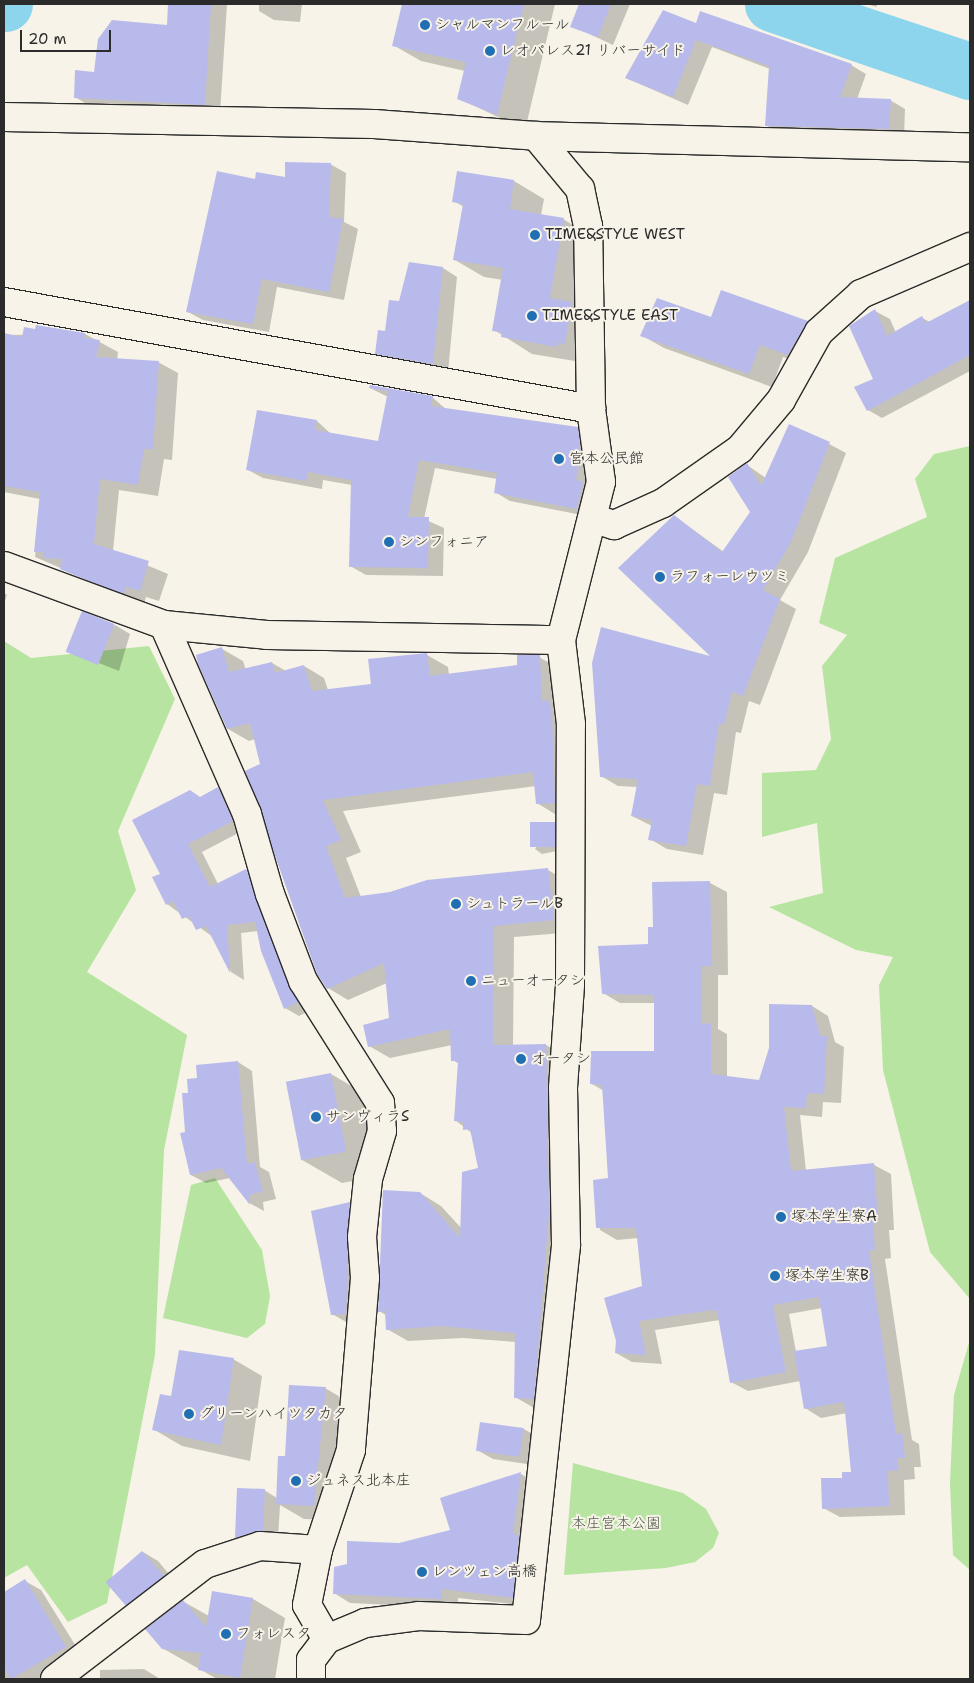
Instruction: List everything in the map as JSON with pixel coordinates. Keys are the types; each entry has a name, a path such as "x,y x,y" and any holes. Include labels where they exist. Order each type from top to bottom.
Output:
{"street":[{"path":"4,117 374,124 536,136 970,146"},
{"path":"311,1679 311,1660 327,1639 365,1623 419,1616 526,1620 566,1244 563,1088 570,984 571,724 560,640 595,519 601,482 591,409 588,226 580,189 536,136"},
{"path":"595,519 614,526 664,502 740,449 781,400 819,332 861,294 970,247"},
{"path":"4,302 591,409"},
{"path":"4,566 164,625 267,635 560,640"},
{"path":"164,625 247,814 270,894 303,981 380,1103 382,1131 368,1179 362,1237 364,1296 350,1450 318,1550 307,1605 327,1639"},
{"path":"55,1679 205,1564 260,1546 318,1550"}],"green space":[{"path":"970,446 970,1299 930,1252 883,1070 879,985 893,957 856,950 769,907 823,893 817,823 762,837 762,773 816,770 831,739 822,666 847,635 819,623 835,558 927,517 915,479 934,454"},
{"path":"4,641 31,658 149,646 175,699 118,831 136,890 87,972 187,1035 164,1150 155,1355 107,1603 68,1622 27,1565 4,1578"},
{"path":"215,1178 262,1250 270,1296 265,1324 247,1338 163,1318 191,1185"},
{"path":"970,1339 970,1570 953,1555 950,1483 954,1395"},
{"name":"本庄宮本公園","path":"573,1463 683,1493 706,1509 719,1533 713,1548 695,1562 666,1568 564,1575"}],"building":[{"path":"168,4 211,4 205,105 74,98 75,70 94,72 98,39 112,20 167,25"},
{"path":"402,4 524,4 497,115 457,99 466,62 392,46"},
{"path":"579,4 611,4 598,37 570,27"},
{"path":"663,10 696,23 700,11 852,64 840,97 891,99 889,129 765,126 769,66 696,40 673,97 625,78"},
{"path":"285,162 331,163 329,217 343,219 329,292 262,279 253,324 186,312 217,171 255,179 256,172 285,177"},
{"path":"457,171 514,180 510,209 564,218 550,298 572,302 565,344 558,343 557,347 501,337 502,332 492,331 503,268 453,260 463,204 452,202"},
{"path":"409,262 443,267 433,364 375,354 378,330 385,331 389,300 399,301"},
{"path":"721,290 808,321 788,355 760,345 749,374 640,336 657,298 711,317"},
{"path":"970,300 970,355 867,411 854,387 873,379 849,326 875,309 887,336 922,316 926,323"},
{"path":"36,325 85,333 84,338 100,340 96,357 159,361 153,449 144,449 138,485 100,479 94,544 149,561 140,591 126,587 124,594 91,582 60,569 62,559 43,558 43,552 34,552 40,492 4,486 4,333 22,337 24,327 35,329"},
{"path":"370,385 433,396 431,406 578,427 581,454 576,480 583,482 577,509 494,493 497,473 419,460 408,517 429,517 428,568 349,567 351,480 308,472 306,481 246,470 257,410 317,420 315,430 378,441 388,391 369,388"},
{"path":"789,424 830,442 791,542 763,590 780,599 743,696 732,692 724,725 719,723 710,786 697,784 686,846 648,840 652,820 631,816 638,779 600,777 592,663 601,627 710,656 618,568 674,515 722,552 750,512 728,477 747,463 761,486"},
{"path":"82,611 114,624 98,665 66,652"},
{"path":"222,647 229,672 272,662 275,673 304,665 312,691 371,684 368,659 427,653 430,676 517,665 517,655 540,655 542,701 549,700 552,714 555,803 536,804 533,772 323,800 341,840 326,846 345,898 390,892 427,880 548,868 554,920 494,926 493,1045 546,1044 549,1214 534,1399 514,1398 515,1333 441,1326 386,1330 385,1311 378,1312 383,1190 420,1192 460,1238 462,1172 478,1168 470,1129 463,1130 463,1122 454,1121 458,1061 451,1061 450,1029 368,1047 363,1025 389,1018 384,963 327,989 317,974 245,771 260,764 250,723 227,729 198,664 196,655"},
{"path":"218,787 233,821 188,844 210,887 246,869 298,1002 284,1009 261,951 255,922 227,925 230,973 206,926 196,930 189,916 182,919 173,901 166,905 152,877 160,874 132,820 190,790 200,797"},
{"path":"530,822 555,822 555,847 530,847"},
{"path":"710,881 712,966 702,966 702,1024 711,1023 711,1074 759,1080 769,1048 769,1004 812,1005 820,1036 827,1036 824,1094 807,1093 806,1108 784,1107 791,1171 874,1163 878,1221 873,1221 875,1250 869,1250 896,1434 902,1433 905,1458 897,1458 899,1470 888,1471 889,1506 822,1509 821,1478 842,1478 842,1472 851,1472 844,1402 804,1409 794,1351 827,1346 819,1297 773,1305 786,1372 730,1383 717,1311 712,1310 639,1321 646,1355 615,1353 616,1341 604,1298 642,1286 636,1228 596,1228 593,1180 608,1178 602,1085 590,1084 591,1051 654,1051 654,995 602,994 598,946 648,944 648,927 653,927 652,882"},
{"path":"238,1061 247,1164 255,1162 263,1191 249,1195 250,1205 221,1168 190,1175 180,1133 185,1132 182,1093 188,1093 187,1079 197,1078 196,1065"},
{"name":"サンヴィラS","path":"331,1073 346,1152 301,1160 286,1082"},
{"path":"350,1202 346,1314 331,1315 311,1211"},
{"path":"179,1350 234,1358 221,1445 152,1430 160,1394 171,1396"},
{"path":"289,1385 326,1387 314,1506 276,1504 278,1456 285,1456"},
{"path":"480,1422 524,1428 520,1457 476,1451"},
{"path":"521,1472 513,1534 519,1535 513,1598 442,1589 442,1599 333,1594 334,1567 347,1564 347,1541 399,1543 450,1530 440,1498"},
{"path":"237,1488 265,1489 263,1531 235,1538"},
{"path":"142,1551 164,1576 127,1607 106,1582"},
{"path":"25,1579 66,1647 11,1679 4,1667 4,1592"},
{"name":"フォレスタ","path":"212,1591 253,1598 240,1678 198,1670 201,1653 162,1649 145,1629 183,1600 206,1627"}],"waterway":[{"path":"772,4 970,72"},
{"path":"844,4 970,46"}],"place":[{"name":"シャルマンフルール","path":"425,25"},
{"name":"レオパレス21 リバーサイド","path":"490,51"},
{"name":"TIME&STYLE WEST","path":"535,235"},
{"name":"TIME&STYLE EAST","path":"532,316"},
{"name":"宮本公民館","path":"559,459"},
{"name":"シンフォニア","path":"389,542"},
{"name":"ラフォーレウツミ","path":"660,577"},
{"name":"シュトラールB","path":"456,904"},
{"name":"ニューオータシ","path":"471,981"},
{"name":"オータシ","path":"521,1059"},
{"name":"サンヴィラS","path":"316,1117"},
{"name":"塚本学生寮A","path":"781,1217"},
{"name":"塚本学生寮B","path":"775,1276"},
{"name":"グリーンハイツタカタ","path":"189,1414"},
{"name":"ジュネス北本庄","path":"296,1481"},
{"name":"レンツェン高橋","path":"422,1572"},
{"name":"フォレスタ","path":"226,1634"}]}
